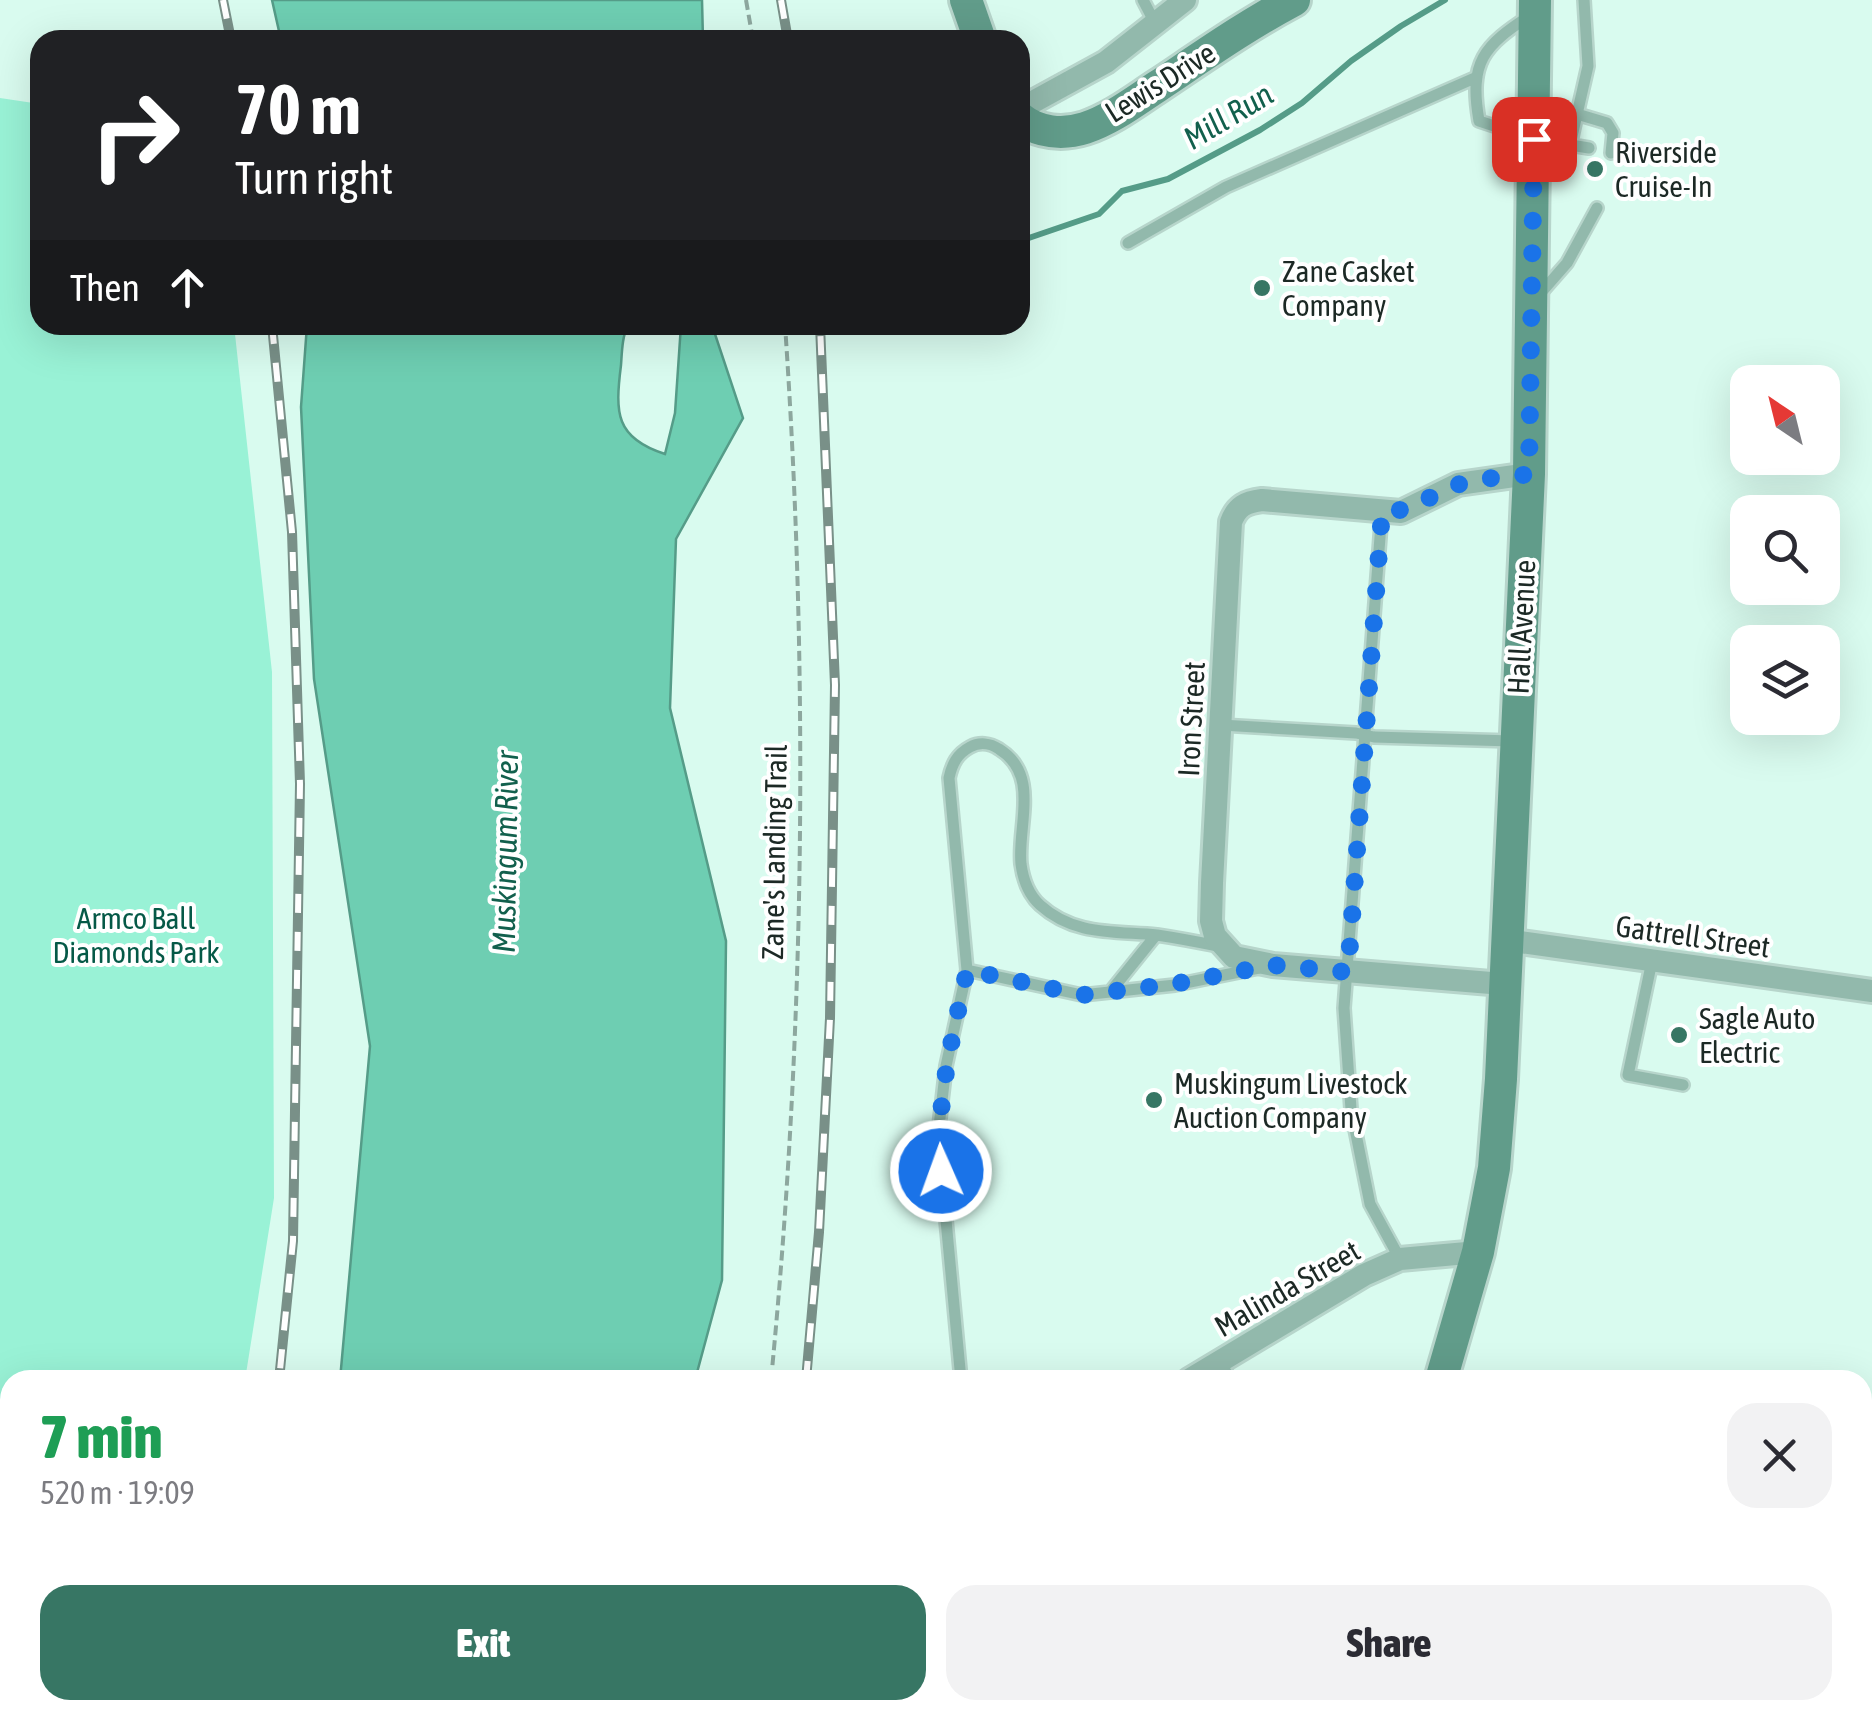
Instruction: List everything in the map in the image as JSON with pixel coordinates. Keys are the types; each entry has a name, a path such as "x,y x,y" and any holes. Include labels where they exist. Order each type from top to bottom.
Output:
{"main road":[{"path":"966,0 976,30"},
{"name":"Lewis Drive","path":"1030,125 1055,132 1083,129 1113,116 1263,16 1294,0"},
{"name":"Hall Avenue","path":"1443,1370 1478,1252 1494,1168 1529,474 1535,6"}],"street":[{"path":"1030,104 1106,62 1185,0"},
{"path":"1382,512 1416,507 1458,484 1529,474"},
{"name":"Iron Street","path":"1218,941 1211,921 1212,884 1231,522 1240,506 1262,500 1382,512"},
{"name":"Gattrell Street","path":"1506,940 1872,991"},
{"path":"1218,941 1234,957 1272,965 1503,984"},
{"name":"Malinda Street","path":"1226,1370 1336,1290 1400,1259 1478,1252"}],"lane":[{"path":"1143,0 1156,24"},
{"path":"1570,145 1588,66 1584,0"},
{"path":"1535,6 1489,45 1478,61 1479,122 1534,139 1588,148"},
{"path":"1128,243 1242,179 1477,76"},
{"path":"1577,114 1607,123 1613,133 1610,152"},
{"path":"1532,301 1567,264 1597,208"},
{"path":"1382,512 1363,734 1344,1046 1351,1109 1370,1204 1400,1259"},
{"path":"1221,725 1516,742"},
{"path":"960,1370 938,1134 946,1066 967,970 949,778 952,763 974,744 986,743 1010,758 1019,773 1025,791 1020,860 1036,903 1066,923 1083,928 1218,941"},
{"path":"1111,992 1156,935"},
{"path":"1652,961 1628,1075 1683,1085"},
{"path":"967,970 1082,995 1174,984 1272,965"}],"path":[{"path":"746,0 751,30"},
{"name":"Zane's Landing Trail","path":"772,1370 792,1060 798,832 798,618 786,335"}],"green space":[{"name":"Armco Ball Diamonds Park","path":"0,98 30,102 30,335 235,335 272,672 274,1198 247,1370 0,1370"}],"water":[{"path":"272,0 702,0 703,30 279,30"},
{"name":"Muskingum River","path":"306,335 625,335 618,397 622,421 636,440 665,454 675,413 680,335 715,335 743,418 676,539 670,708 726,941 722,1280 698,1370 341,1370 370,1046 314,679 301,407"}],"waterway":[{"name":"Mill Run","path":"1030,238 1099,214 1122,191 1168,179 1260,130 1302,103 1351,61 1445,0"}],"railway":[{"path":"223,0 229,30"},
{"path":"781,0 786,30"},
{"path":"273,335 292,532 300,784 293,1241 280,1370"},
{"path":"807,1370 819,1232 830,1018 835,685 820,335"}],"place":[{"name":"Riverside Cruise-In","path":"1595,169"},
{"name":"Zane Casket Company","path":"1262,288"},
{"name":"Sagle Auto Electric","path":"1679,1035"},
{"name":"Muskingum Livestock Auction Company","path":"1154,1100"}],"route":[{"path":"941,1171 938,1134 946,1066 967,970 1082,995 1200,980 1272,965 1348,972 1382,512 1416,507 1458,484 1529,474 1534,139"}]}
